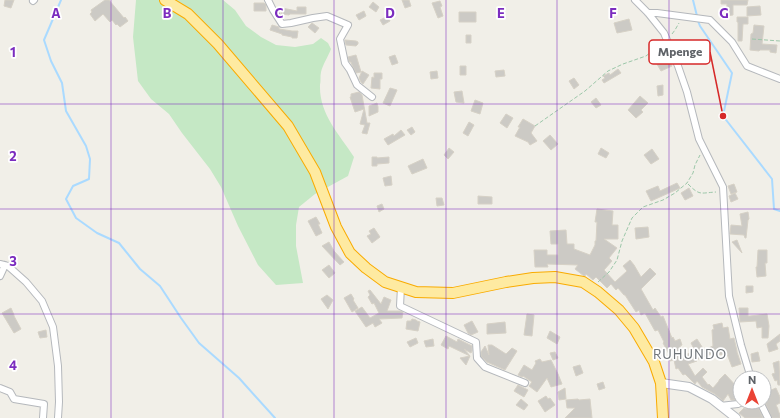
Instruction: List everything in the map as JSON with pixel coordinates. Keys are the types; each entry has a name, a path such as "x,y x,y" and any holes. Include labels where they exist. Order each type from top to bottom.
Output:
{"highway":[{"path":"165,0 188,14 218,44 288,126 315,172 336,227 350,253 366,268 385,282 416,292 453,293 533,278 555,277 582,282 598,292 620,310 634,328 654,362 661,383 663,418"}],"main road":[{"path":"661,383 689,387 712,399 736,418"}],"street":[{"path":"268,0 282,24 327,16 348,25 340,39 345,63 357,85 372,97"},
{"path":"635,0 648,13 667,39 687,92 699,139 723,187 729,296 749,370"},
{"path":"648,13 710,20 732,42 747,66 780,79"},
{"path":"0,276 2,264 8,266 26,282 42,301 53,327 58,366 58,418"},
{"path":"401,287 400,306 476,342 477,358 485,367 525,383"},
{"path":"0,388 10,392 14,399 44,404 43,418"},
{"path":"720,406 732,405"}],"path":[{"path":"535,126 585,91 608,72 623,64 646,56 655,50 675,30 685,16"},
{"path":"752,39 780,41"},
{"path":"592,288 609,272 617,260 622,240 632,218 643,207 663,200 675,193 687,183 693,173 703,148"},
{"path":"687,183 696,192 704,194 723,192"}],"green space":[{"path":"136,0 223,0 235,10 246,26 261,37 276,45 295,47 313,44 321,38 328,43 331,49 321,72 320,85 323,105 326,114 336,132 354,157 348,176 315,194 299,207 296,225 296,246 303,283 276,285 258,265 238,226 221,187 210,169 169,114 151,99 138,81 133,37"}],"building":[{"path":"5,0 14,0 11,8 4,6"},
{"path":"105,0 109,0 128,21 120,27 112,20 110,22 103,14 95,21 90,14 92,12 91,10"},
{"path":"402,0 409,0 411,6 405,8"},
{"path":"721,0 748,0 747,5 733,5 733,15 726,16 727,4 721,4"},
{"path":"440,1 443,16 438,18 432,3"},
{"path":"373,2 379,7 376,12 369,7"},
{"path":"254,3 264,3 266,5 266,11 254,11"},
{"path":"760,6 761,15 747,16 747,7"},
{"path":"297,7 306,7 306,14 281,14 282,8 297,11"},
{"path":"364,11 366,16 359,20 356,15"},
{"path":"459,12 476,12 476,22 459,22"},
{"path":"388,16 390,21 383,25 380,20"},
{"path":"737,17 748,17 748,24 743,24 742,41 738,41"},
{"path":"629,19 632,30 617,33 614,23"},
{"path":"312,23 319,28 315,33 308,27"},
{"path":"272,25 279,27 279,29 298,31 297,38 292,38 270,30"},
{"path":"754,25 764,26 762,44 777,45 776,53 770,52 770,50 750,50 751,34 753,33"},
{"path":"466,35 471,35 471,43 466,43"},
{"path":"345,40 356,41 358,44 356,46 346,45"},
{"path":"665,54 672,66 661,71 654,59"},
{"path":"356,55 361,72 356,73 348,57"},
{"path":"395,55 398,63 392,65 389,57"},
{"path":"460,66 466,66 466,75 460,75"},
{"path":"618,69 621,73 604,83 602,80 605,78 603,76 609,73 610,75"},
{"path":"504,70 505,76 496,77 495,71"},
{"path":"362,71 369,75 363,84 359,78"},
{"path":"437,71 438,78 431,79 430,72"},
{"path":"374,73 382,73 382,79 380,79 380,89 371,88"},
{"path":"574,78 579,85 574,89 569,81"},
{"path":"663,85 663,95 658,96 657,86"},
{"path":"390,88 397,90 390,106 383,103"},
{"path":"462,91 464,103 456,102 454,92"},
{"path":"359,92 362,95 367,123 370,123 367,134 362,133 365,125 360,124 364,109 355,112 350,97 351,94"},
{"path":"640,96 648,103 641,110 643,112 636,118 628,110"},
{"path":"596,98 601,105 596,108 591,102"},
{"path":"475,100 483,103 480,114 471,111"},
{"path":"377,103 378,112 369,116 369,106"},
{"path":"506,114 513,118 507,128 500,123"},
{"path":"523,119 535,126 531,133 537,141 530,145 528,142 515,136"},
{"path":"469,122 474,125 468,136 463,133"},
{"path":"412,127 415,132 411,135 407,130"},
{"path":"401,130 405,135 388,145 384,139 393,134 394,136"},
{"path":"550,135 558,144 551,150 543,141"},
{"path":"449,148 454,152 448,159 444,155"},
{"path":"601,148 609,153 606,158 598,154"},
{"path":"652,149 659,159 651,164 644,155"},
{"path":"372,157 389,157 389,163 372,166"},
{"path":"423,159 427,168 412,174 408,166"},
{"path":"391,176 392,185 385,186 383,178"},
{"path":"677,183 680,188 651,201 646,191 658,186 660,191"},
{"path":"734,184 737,192 731,194 728,186"},
{"path":"689,188 693,196 685,200 681,193"},
{"path":"735,193 738,199 731,202 729,196"},
{"path":"478,196 492,197 492,204 478,204"},
{"path":"436,198 442,198 444,205 437,206"},
{"path":"382,204 384,209 379,212 377,206"},
{"path":"597,209 613,211 612,225 618,225 618,239 604,239 617,248 609,258 612,261 604,270 615,282 627,271 623,266 630,260 641,277 650,268 656,274 641,289 653,310 655,308 661,317 663,316 672,338 673,337 675,341 680,339 682,345 680,346 682,356 695,351 691,343 697,339 704,350 713,346 713,325 722,323 723,328 728,327 730,339 734,338 741,364 732,367 727,354 717,355 725,348 688,364 695,376 703,368 707,372 702,377 708,385 709,384 713,388 725,374 732,382 732,400 728,394 723,401 715,394 702,387 697,381 695,384 685,374 683,375 678,368 676,369 674,360 670,361 670,356 658,330 655,331 645,313 641,315 639,310 636,312 625,295 618,288 616,290 611,284 607,288 596,277 593,280 586,274 584,276 575,269 578,265 547,264 548,267 535,267 534,250 547,250 547,255 558,255 558,244 551,244 550,231 566,230 567,244 574,244 574,249 590,255 596,241 597,222 595,222"},
{"path":"748,212 749,219 746,238 744,235 730,234 731,225 742,226 740,214"},
{"path":"316,217 320,224 318,224 322,233 316,236 308,221"},
{"path":"648,227 649,237 636,239 635,228"},
{"path":"374,228 380,237 372,243 367,236 371,234 369,231"},
{"path":"737,240 742,253 732,242"},
{"path":"329,242 334,251 344,262 340,265 322,246"},
{"path":"758,250 767,250 767,263 765,263 766,276 757,277 756,267"},
{"path":"329,265 335,273 329,278 322,270"},
{"path":"746,286 753,286 753,292 746,293"},
{"path":"370,290 381,304 384,297 391,300 387,311 403,312 402,318 379,319 382,323 375,327 373,323 366,327 355,311 362,307 370,318 379,313 374,303 372,304 368,297 370,295 368,291"},
{"path":"351,294 358,308 352,312 344,298"},
{"path":"327,295 333,300 328,309 321,299"},
{"path":"11,308 21,329 14,333 2,313"},
{"path":"739,308 748,308 748,316 767,314 769,326 768,338 762,338 762,327 757,328 756,321 740,322"},
{"path":"527,314 534,315 532,336 524,335"},
{"path":"412,319 420,322 418,331 406,329 407,321 411,321"},
{"path":"472,321 478,332 471,335 468,333 464,325"},
{"path":"505,322 506,333 487,334 487,324"},
{"path":"46,330 47,337 40,338 38,332"},
{"path":"550,331 560,337 557,344 547,338"},
{"path":"780,334 780,341 776,344 778,349 769,352 767,344"},
{"path":"446,336 457,342 458,339 472,346 471,353 464,349 470,356 449,346 448,349 441,345"},
{"path":"416,338 418,343 410,347 407,342"},
{"path":"433,339 434,346 426,347 424,341"},
{"path":"488,345 492,345 506,354 512,348 517,351 505,370 487,362 481,356 481,352 485,346 489,355"},
{"path":"555,352 558,358 553,360 550,353"},
{"path":"758,352 760,361 752,362 751,354"},
{"path":"470,356 466,365 460,358"},
{"path":"540,359 542,362 551,360 562,384 551,387 547,378 537,392 529,386 532,382 523,376 518,375 524,365 532,370 536,363 535,361"},
{"path":"779,361 780,385 778,385 777,380 775,381 772,374 775,373 773,363"},
{"path":"580,365 583,373 576,376 573,367"},
{"path":"603,382 605,388 599,390 597,384"},
{"path":"518,385 528,390 524,397 514,391"},
{"path":"565,388 566,399 559,400 558,392"},
{"path":"776,388 780,397 780,403 776,405 780,418 772,418 768,410 772,410 772,390"},
{"path":"546,396 548,399 550,398 555,405 545,412 538,401"},
{"path":"521,399 528,405 524,410 516,405"},
{"path":"590,399 592,418 565,418 575,408 567,408 566,400"},
{"path":"742,410 760,410 763,418 745,418 739,413"}],"waterway":[{"path":"61,0 44,40 51,61 62,83 66,111 86,146 90,159 89,179 73,186 66,199 76,218 97,233 119,243 140,269 160,286 199,343 239,378 275,418"},
{"path":"693,0 697,16"},
{"path":"698,21 732,73 723,116 772,179 774,209 780,211"}],"place":[{"name":"Mpenge","path":"723,116"}],"district":[{"name":"RUHUNDO","path":"690,354"}]}
